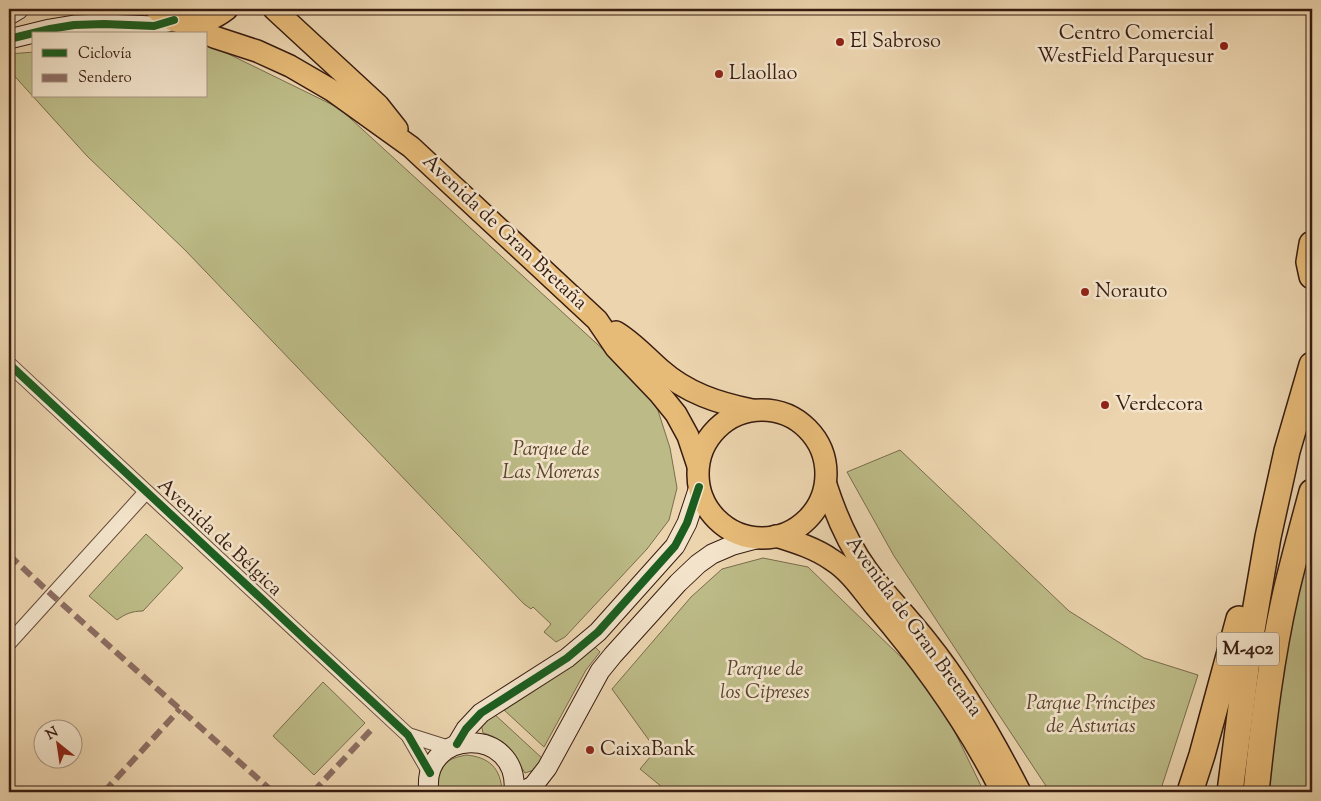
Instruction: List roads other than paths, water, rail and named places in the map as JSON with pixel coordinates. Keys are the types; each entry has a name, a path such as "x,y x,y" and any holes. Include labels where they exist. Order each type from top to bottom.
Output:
{"highway":[{"path":"1312,244 1309,262 1312,276"},
{"name":"M-402","path":"1230,792 1249,643 1274,507 1287,452 1312,365"},
{"name":"M-402","path":"1256,792 1266,707 1277,639 1292,568 1312,492"},
{"path":"1190,792 1222,685 1249,579 1274,507"}],"main road":[{"path":"9,15 19,9"},
{"name":"Avenida de Gran Bretaña","path":"156,9 164,15 202,32"},
{"path":"38,32 74,25 154,26 211,19 227,9"},
{"name":"Avenida de Gran Bretaña","path":"274,9 378,105 411,147"},
{"path":"9,39 32,33"},
{"name":"Avenida de Gran Bretaña","path":"208,34 257,51 298,70 333,91 411,147 597,320 626,337 661,370 688,390 715,401 752,410"},
{"name":"Avenida de Gran Bretaña","path":"597,320 616,348 659,393 676,414 691,443 698,466"},
{"path":"521,792 533,786 552,761 600,671 678,583 712,554 733,545 768,537 791,530 805,520 817,507 826,485 826,465 816,439 802,422 790,416 775,411 752,410 738,415 720,427 706,444 698,466 699,487 707,506 719,521 731,530 738,533 768,537"},
{"name":"Avenida de Gran Bretaña","path":"826,485 836,517 859,558 877,583 929,644 952,676 995,745 1020,792"},
{"path":"427,786 437,759 453,746 481,714 567,658 598,632 675,546 684,531 699,487"},
{"name":"Avenida de Gran Bretaña","path":"768,537 813,549 832,559 855,582 910,647 950,701 1002,792"},
{"path":"453,746 470,742 483,744 495,749 505,758 512,770 514,792"}],"street":[{"name":"Avenida de Bélgica","path":"9,364 408,735"},
{"path":"9,643 146,492"},
{"path":"408,735 453,746"},
{"path":"408,735 427,786"}],"place":[{"name":"El Sabroso","path":"840,42"},
{"name":"Centro Comercial WestField Parquesur","path":"1224,46"},
{"name":"Llaollao","path":"719,74"},
{"name":"Norauto","path":"1085,292"},
{"name":"Verdecora","path":"1105,405"},
{"name":"CaixaBank","path":"590,750"}],"park label":[{"name":"Parque de Las Moreras","path":"551,462"},
{"name":"Parque de los Cipreses","path":"765,682"},
{"name":"Parque Príncipes de Asturias","path":"1091,716"}]}
